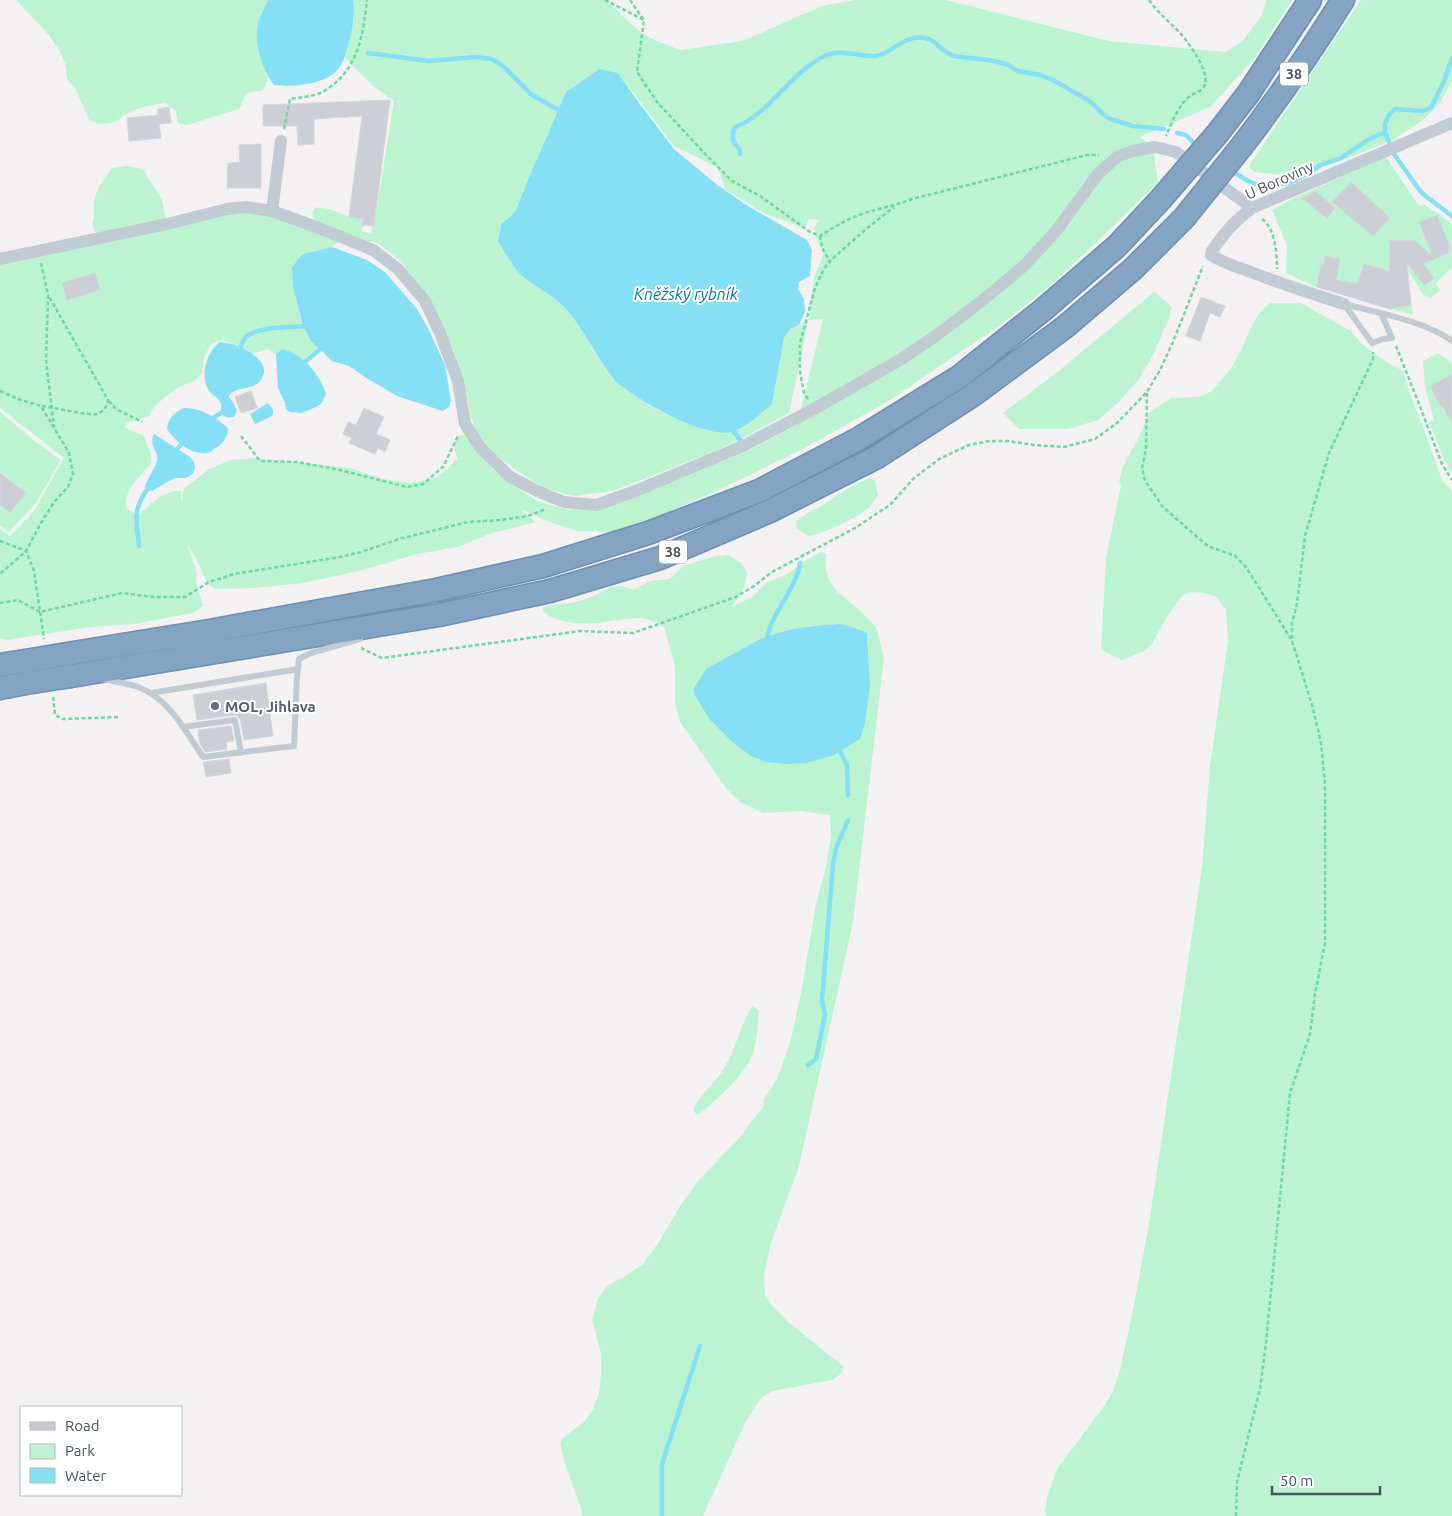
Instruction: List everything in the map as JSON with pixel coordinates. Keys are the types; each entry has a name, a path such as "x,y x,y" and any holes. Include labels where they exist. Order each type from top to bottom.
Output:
{"highway":[{"name":"38","path":"9,663 209,631 407,595 543,566 648,533 759,492 860,438 958,377 1044,309 1117,246 1217,134 1248,94 1310,0"},
{"name":"38","path":"0,688 439,615 550,591 660,558 770,511 877,457 973,395 1065,327 1133,270 1184,218 1267,114 1343,0"}],"street":[{"name":"U Boroviny","path":"1211,255 1216,244 1230,226 1252,208 1452,123"},
{"path":"272,211 281,141"},
{"path":"0,259 167,224 227,209 246,207 272,211 373,250 398,270 425,301 458,381 465,424 480,447 509,476 537,492 564,502 596,505 633,492 743,446 814,409 900,360 937,335 1025,265 1056,231 1098,174 1117,157 1132,151 1155,147 1180,154 1252,208"},
{"path":"1211,255 1218,260 1344,304"}],"lane":[{"path":"1344,304 1427,327 1445,335 1452,341"},
{"path":"1344,304 1372,343 1392,338 1381,313"},
{"path":"385,631 439,615"},
{"path":"76,675 138,687 151,693 169,708 203,757 294,746 300,659 311,653 367,636"},
{"path":"151,693 298,668"},
{"path":"183,728 235,720 241,753"}],"path":[{"path":"281,141 290,99 322,92 338,80 355,59 363,32 366,0"},
{"path":"605,0 644,20"},
{"path":"630,0 644,20 637,72 657,102 732,180 760,196 810,232 820,236"},
{"path":"1149,0 1188,43 1206,74 1206,83 1202,89 1190,96 1178,110 1161,148"},
{"path":"820,236 841,223 862,214 912,200 1087,155 1117,157"},
{"path":"814,409 804,393 800,372 800,344 815,288 830,261 896,206"},
{"path":"1252,208 1258,216 1268,223 1277,255 1279,282"},
{"path":"820,236 822,248 830,261"},
{"path":"38,251 48,295 46,361 54,428"},
{"path":"349,642 382,658 580,631 633,633 736,597 772,572 855,528 890,505 913,479 940,459 969,445 990,441 1008,441 1034,446 1064,447 1095,440 1116,423 1147,392 1173,342 1200,269 1211,255"},
{"path":"48,295 108,400 116,409 142,422"},
{"path":"1392,338 1442,464 1452,480"},
{"path":"1292,641 1292,622 1297,604 1305,536 1329,453 1373,359 1372,343"},
{"path":"0,391 41,406 90,415 98,414 105,409 108,400"},
{"path":"1147,392 1146,449 1142,468 1145,481 1163,507 1188,530 1208,546 1235,556 1246,567 1292,641 1313,708 1321,743 1325,784 1325,943 1315,994 1310,1034 1290,1093 1264,1361 1260,1389 1237,1482 1236,1516"},
{"path":"0,574 26,551 40,523 54,502 68,487 73,474 69,453 41,406"},
{"path":"241,436 260,461 297,462 314,465 407,487 423,484 443,467 455,440 465,424"},
{"path":"0,603 18,600 40,612 122,593 154,597 185,597 210,582 234,574 340,557 398,539 468,522 528,516 564,502"},
{"path":"0,541 26,551"}],"green space":[{"path":"16,0 268,0 260,18 258,51 268,78 263,90 247,93 239,109 187,125 178,123 176,111 165,103 146,106 127,113 116,122 99,124 89,120 76,90 67,79 65,63 59,50 48,34"},
{"path":"353,0 606,0 640,32 680,50 742,41 822,6 854,0 946,0 1109,41 1225,52 1242,42 1262,15 1266,0 1292,0 1254,59 1210,107 1140,137 1153,147 1158,182 1052,284 999,326 887,402 799,451 712,493 663,514 611,532 578,531 552,523 521,509 535,522 490,534 457,547 417,554 359,571 303,583 255,588 216,589 207,583 197,560 187,544 197,573 196,582 203,606 193,613 134,624 91,627 7,640 0,639 0,529 10,536 34,511 64,458 0,408 0,263 71,247 102,244 93,226 93,208 95,196 112,168 127,166 143,169 162,200 167,224 246,207 343,238 332,247 303,254 293,287 303,326 311,341 318,347 303,360 297,355 282,349 276,354 267,349 252,354 241,347 223,340 211,344 204,357 202,372 196,380 179,387 165,397 154,407 149,416 127,423 124,427 144,436 151,456 151,463 133,484 127,496 127,509 138,515 158,498 169,492 181,491 181,502 184,489 209,469 231,460 255,458 350,468 383,479 410,483 435,478 450,467 455,459 458,461 454,447 455,440 461,435 466,435 493,470 537,501 569,510 616,505 750,450 797,425 823,319 808,320 789,413 741,439 705,455 618,489 573,496 542,487 497,456 475,432 463,380 453,349 424,293 402,262 376,242 362,240 315,220 312,213 315,208 319,207 363,219 362,232 371,233 372,225 374,225 394,101 373,86 344,57 354,19","holes":["599,69 618,73 673,145 718,168 726,190 765,214 805,228 809,219 819,220 814,227 817,241 824,252 814,277 808,320 790,329 784,338 772,404 716,432 685,422 654,408 639,399 614,378 603,365 571,314 560,303 522,276 498,242 501,224 516,210 566,92","95,273 100,290 67,300 62,283"]},
{"path":"1361,0 1452,0 1452,81 1439,104 1424,119 1393,140 1340,161 1281,175 1255,172 1249,167 1254,158"},
{"path":"1386,157 1419,206 1424,204 1452,225 1452,267 1435,284 1440,290 1430,299 1422,293 1408,270 1404,282 1410,294 1413,315 1316,287 1286,273 1287,245 1272,210 1294,198"},
{"path":"1154,292 1172,307 1154,353 1139,379 1119,402 1098,420 1068,429 1019,429 1003,413 1055,374"},
{"path":"1270,303 1301,303 1351,331 1361,343 1380,358 1403,371 1442,480 1452,491 1452,1516 1047,1516 1045,1512 1047,1497 1057,1469 1112,1394 1120,1370 1133,1310 1149,1224 1202,868 1210,766 1228,641 1226,609 1216,597 1205,593 1191,592 1182,596 1168,615 1152,644 1144,651 1122,660 1101,650 1106,558 1121,485 1119,481 1122,469 1150,411 1171,398 1198,397 1212,391 1232,367 1252,325 1260,312"},
{"path":"1438,353 1452,363 1452,473 1429,422 1434,420 1425,387 1423,361"},
{"path":"0,412 61,460 36,503 8,532 0,526"},
{"path":"871,478 875,481 878,495 864,512 814,535 808,536 797,529 796,521 807,513 853,485"},
{"path":"821,552 826,554 828,577 838,592 861,611 875,627 879,635 884,658 853,922 799,1166 771,1243 764,1275 765,1295 771,1304 787,1321 844,1367 841,1374 832,1380 772,1391 760,1399 745,1423 703,1516 582,1516 581,1508 564,1461 560,1442 585,1421 593,1409 599,1394 601,1354 592,1320 597,1301 607,1286 644,1263 698,1181 739,1138 763,1107 764,1099 776,1081 790,1043 801,993 816,904 826,867 831,836 830,815 800,811 763,813 740,802 726,788 680,722 675,703 675,666 664,627 651,620 642,618 592,623 571,622 551,617 543,611 543,608 576,602 592,597 611,587 623,586 633,590 650,581 670,579 683,566 715,556 728,555 742,564 747,573 745,586 732,607 752,597 766,583 786,575","holes":["840,624 867,633 870,686 865,724 841,752 751,756 733,743 710,720 738,652 767,636 793,629"]},
{"path":"752,1006 759,1011 753,1054 737,1079 698,1115 693,1111 695,1105 727,1062"}],"water":[{"path":"268,0 353,0 353,19 346,54 334,74 309,84 274,85 266,73 257,44 257,29 261,14"},
{"name":"Kněžský rybník","path":"599,69 618,73 674,149 716,184 748,206 807,240 812,250 810,276 799,282 798,289 804,299 805,312 799,325 790,329 784,338 772,404 750,422 735,431 723,433 691,425 672,417 624,388 608,372 572,316 555,299 519,273 498,242 501,224 516,210 566,92"},
{"path":"332,247 367,260 385,272 417,309 445,365 451,401 449,407 443,411 397,396 349,366 332,361 311,341 303,326 293,287 292,267 303,254"},
{"path":"220,342 235,345 251,353 260,361 264,371 263,376 256,385 231,393 229,397 237,411 234,417 225,417 223,415 219,400 210,392 205,379 208,358 215,346"},
{"path":"282,349 304,360 320,379 326,394 321,404 302,413 290,412 286,409 278,388 276,354"},
{"path":"268,403 273,409 272,416 255,424 250,414"},
{"path":"184,408 196,409 208,414 228,428 226,438 220,445 210,452 198,453 191,451 175,438 167,429 168,425 172,416"},
{"path":"154,434 190,457 193,460 195,469 189,477 175,478 152,491 147,490 145,487 157,461 152,443"},
{"path":"840,624 867,633 870,686 865,724 860,739 834,755 806,763 787,764 766,762 751,756 733,743 710,720 694,694 694,688 706,669 767,636 793,629"}],"building":[{"path":"390,100 374,225 362,226 363,219 349,217 362,116 314,119 314,144 298,145 297,126 263,126 263,105"},
{"path":"169,107 171,123 159,124 161,138 129,141 127,118 158,115 158,109"},
{"path":"261,144 261,188 227,188 228,163 240,162 239,145"},
{"path":"1351,182 1390,218 1373,236 1332,202"},
{"path":"1315,191 1335,208 1327,218 1302,198"},
{"path":"1437,215 1450,247 1448,248 1450,252 1423,264 1434,278 1424,285 1407,263 1411,305 1390,309 1317,287 1321,264 1324,265 1325,256 1340,259 1336,280 1357,284 1364,264 1389,271 1390,243 1388,240 1416,241 1433,257 1419,222"},
{"path":"95,273 100,290 67,300 62,283"},
{"path":"1201,297 1225,306 1220,317 1210,313 1200,341 1186,336"},
{"path":"1452,374 1452,422 1442,405 1440,406 1430,386"},
{"path":"251,391 257,408 241,413 235,397"},
{"path":"364,408 384,417 376,434 390,440 385,452 378,448 375,454 349,443 352,438 343,434 348,422 356,425"},
{"path":"0,473 26,493 10,513 0,505"},
{"path":"266,683 273,736 244,740 240,719 236,715 197,720 193,695"},
{"path":"231,726 234,741 226,742 227,749 205,752 200,744 198,730"},
{"path":"229,759 231,773 206,777 203,762"}],"waterway":[{"path":"740,154 740,150 733,139 735,128 761,111 809,66 832,53 881,55 904,41 914,38 928,39 954,56 995,61 1008,65 1018,71 1040,75 1053,80 1091,102 1110,119 1133,126 1164,129"},
{"path":"368,53 429,61 475,57 492,59 503,66 532,95 562,112"},
{"path":"1452,58 1445,79 1431,108 1423,111 1395,109 1389,115 1385,124 1385,132 1394,154 1418,188 1452,216"},
{"path":"1230,170 1248,181 1264,187 1289,183 1321,165 1341,158 1369,139 1385,132"},
{"path":"1177,133 1186,135 1198,147"},
{"path":"239,353 245,338 257,331 309,326"},
{"path":"305,362 320,349"},
{"path":"210,420 224,411"},
{"path":"733,427 734,432 741,441"},
{"path":"173,454 184,441"},
{"path":"139,546 136,521 138,508 140,501 150,486"},
{"path":"767,642 772,623 794,583 800,563"},
{"path":"838,748 847,765 848,795"},
{"path":"808,1065 816,1059 825,1014 822,1001 833,864 836,849 848,820"},
{"path":"662,1516 662,1464 700,1346"}],"place":[{"name":"MOL, Jihlava","path":"215,706"}]}
